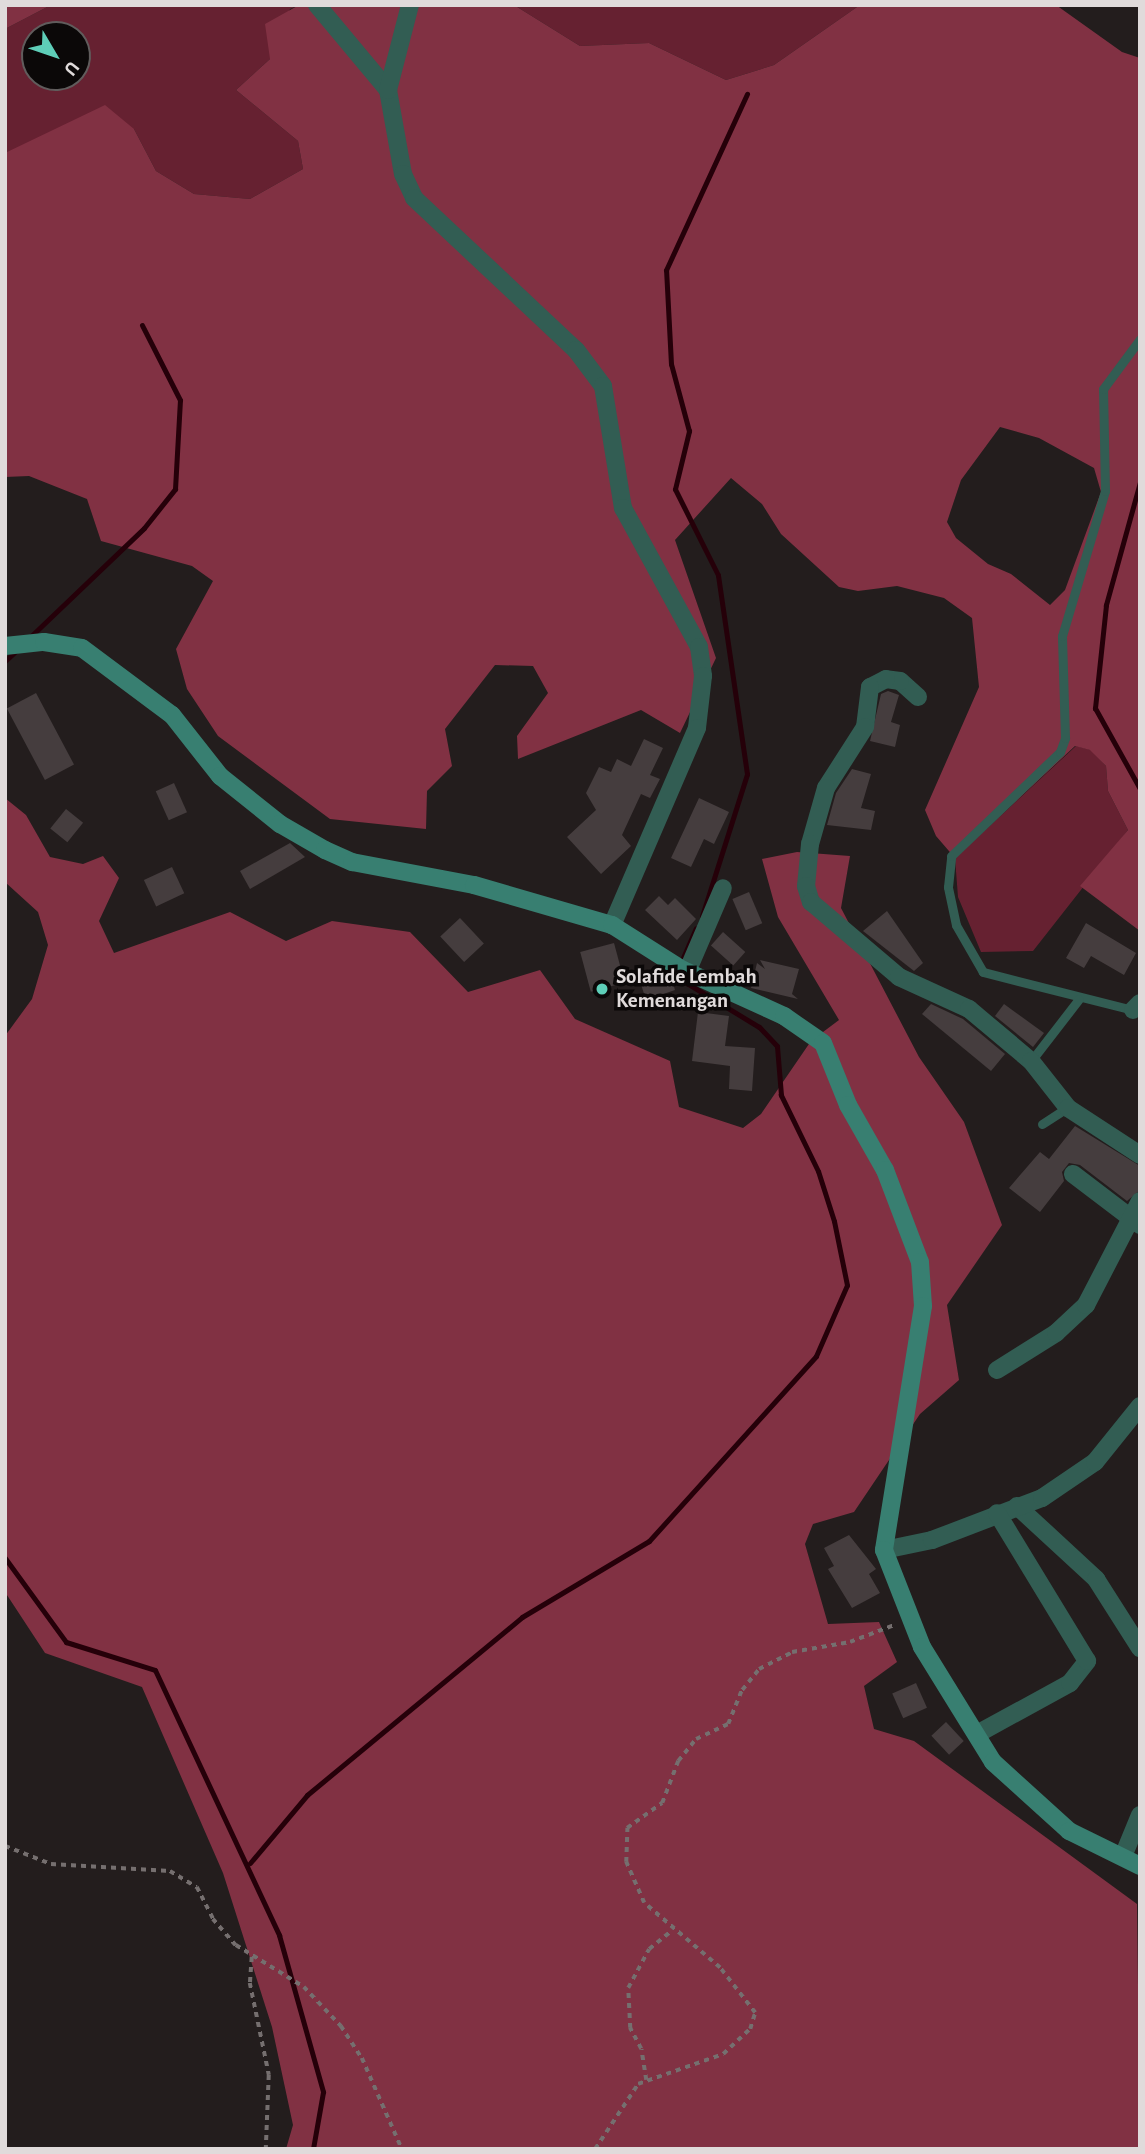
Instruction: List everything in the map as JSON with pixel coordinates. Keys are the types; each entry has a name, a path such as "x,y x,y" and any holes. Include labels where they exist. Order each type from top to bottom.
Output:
{"street":[{"path":"317,5 388,90"},
{"path":"410,5 388,90 403,174 414,198 576,350 603,386 623,508 699,647 703,676 697,728 612,925"},
{"path":"8,644 44,642 82,648 143,690 172,715 220,776 279,824 325,850 361,865 474,885 612,925 681,969 784,1016 823,1043 909,1227 920,1262 923,1306 884,1550 922,1647 993,1762 1069,1831 1124,1854 1140,1866"},
{"path":"918,697 900,681 886,679 870,687 865,727 826,788 810,844 808,894 826,916 899,977 969,1009 1031,1060 1068,1107 1140,1155"},
{"path":"681,969 723,888"},
{"path":"1073,1174 1135,1221"},
{"path":"997,1370 1056,1333 1086,1305 1135,1221 1140,1201"},
{"path":"884,1550 932,1540 1042,1497 1095,1462 1136,1419"},
{"path":"1017,1506 1096,1579 1140,1647"},
{"path":"977,1734 1070,1683 1087,1661 997,1513"},
{"path":"1124,1854 1140,1815"}],"lane":[{"path":"1137,1006 1079,999 983,972 956,925 948,887 951,856 1051,763 1063,745 1062,636 1105,491 1103,389 1140,339"},
{"path":"1031,1060 1079,999"},
{"path":"1042,1124 1068,1107"}],"path":[{"path":"595,2149 606,2127 646,2080 723,2054 750,2029 755,2013 720,1968 671,1931 631,1880 623,1845 632,1822 662,1803 678,1761 696,1739 728,1724 742,1690 759,1669 792,1652 849,1642 911,1618"},
{"path":"5,1846 51,1864 170,1871 197,1887 213,1919 252,1957 277,1975 304,1987 341,2026 362,2058 402,2149"},
{"path":"646,2080 641,2049 630,2028 628,1988 649,1949 671,1931"},
{"path":"252,1957 250,1983 269,2075 266,2149"}],"shaded area":[{"path":"5,5 51,5 5,29"},
{"path":"51,5 299,5 290,9 270,59 236,90 298,141 303,169 250,199 194,194 156,171 134,129 5,153 5,29"},
{"path":"299,5 514,5 580,46 649,43 726,80 774,65 857,7 1056,5 1122,52 1140,58 1140,931 1080,886 1128,830 1108,791 1106,766 1090,750 1075,746 955,858 936,836 925,810 979,687 972,618 944,598 897,586 858,591 839,587 781,534 762,504 731,478 675,540 716,658 680,733 641,710 518,759 517,736 548,693 533,666 495,665 445,729 452,766 427,791 426,829 330,819 218,736 187,689 176,649 213,581 192,566 101,541 87,499 29,476 5,477 5,153 105,105 134,129 156,171 194,194 250,199 303,169 298,141 236,90 270,59 265,24","holes":["1000,427 1039,438 1094,468 1101,492 1065,590 1050,605 1011,574 988,564 956,538 947,522 961,480"]},
{"path":"514,5 878,5 857,7 774,65 726,80 649,43 580,46"},
{"path":"1076,746 1091,750 1106,766 1108,791 1128,830 1033,951 981,952 958,897 955,858"},
{"path":"5,798 26,815 50,857 83,864 103,856 119,878 99,921 114,953 230,912 286,941 332,921 410,932 468,992 540,970 575,1019 670,1061 679,1107 743,1128 761,1114 811,1041 839,1020 778,917 762,859 797,852 850,856 841,908 919,1057 964,1122 1002,1225 947,1305 959,1380 920,1414 854,1512 813,1524 805,1544 828,1624 879,1622 897,1662 864,1686 874,1729 914,1741 1137,1904 1140,2149 286,2149 293,2125 272,2027 223,1873 142,1687 45,1653 5,1592 5,1036 32,999 48,945 38,912 5,882"}],"building":[{"path":"888,691 899,695 891,722 900,725 895,747 870,741 881,694"},
{"path":"36,693 74,765 45,780 7,708"},
{"path":"644,739 663,748 650,775 660,779 650,798 641,794 622,835 631,846 601,874 567,837 596,810 586,793 599,767 611,772 617,759 631,766"},
{"path":"852,769 871,774 861,808 875,811 871,830 827,825 836,793"},
{"path":"174,783 187,812 169,820 156,791"},
{"path":"699,798 729,812 714,844 704,839 691,867 671,858"},
{"path":"66,809 83,823 67,842 50,828"},
{"path":"290,843 305,857 250,889 240,871"},
{"path":"172,867 184,893 156,906 144,880"},
{"path":"749,892 762,923 746,930 732,899"},
{"path":"659,896 668,905 675,898 696,919 677,940 645,910"},
{"path":"887,911 923,963 914,971 863,931"},
{"path":"460,918 484,944 464,962 440,936"},
{"path":"1086,923 1136,953 1124,975 1091,956 1084,968 1066,958"},
{"path":"723,932 745,952 733,965 711,945"},
{"path":"614,943 625,983 591,992 580,952"},
{"path":"760,960 799,969 792,994 798,999 751,988 757,963 765,969"},
{"path":"659,968 671,976 675,990 646,1000 638,975"},
{"path":"931,1004 963,1019 1005,1054 991,1071 922,1014"},
{"path":"1004,1004 1044,1033 1033,1047 995,1016"},
{"path":"698,1012 729,1016 725,1046 755,1048 752,1091 729,1089 730,1066 692,1061"},
{"path":"1075,1126 1140,1166 1140,1190 1127,1201 1080,1165 1069,1163 1062,1172 1064,1181 1040,1212 1009,1188 1040,1152 1049,1159"},
{"path":"849,1535 876,1569 869,1574 880,1593 852,1608 828,1569 834,1566 824,1548"},
{"path":"916,1683 927,1708 903,1718 892,1694"},
{"path":"946,1722 964,1741 949,1755 931,1736"}],"waterway":[{"path":"702,916 747,774 718,575 675,489 689,431 671,364 666,270 747,94"},
{"path":"29,638 144,528 175,489 180,400 142,325"},
{"path":"1140,482 1106,605 1095,708 1140,789"},
{"path":"5,661 17,650"},
{"path":"250,1863 307,1795 522,1617 649,1541 816,1356 847,1285 834,1221 818,1171 781,1095 777,1046 759,1027 675,976 696,928"},
{"path":"5,1558 66,1642 155,1670 279,1935 323,2092 313,2149"}],"place":[{"name":"Solafide Lembah Kemenangan","path":"602,989"}]}
